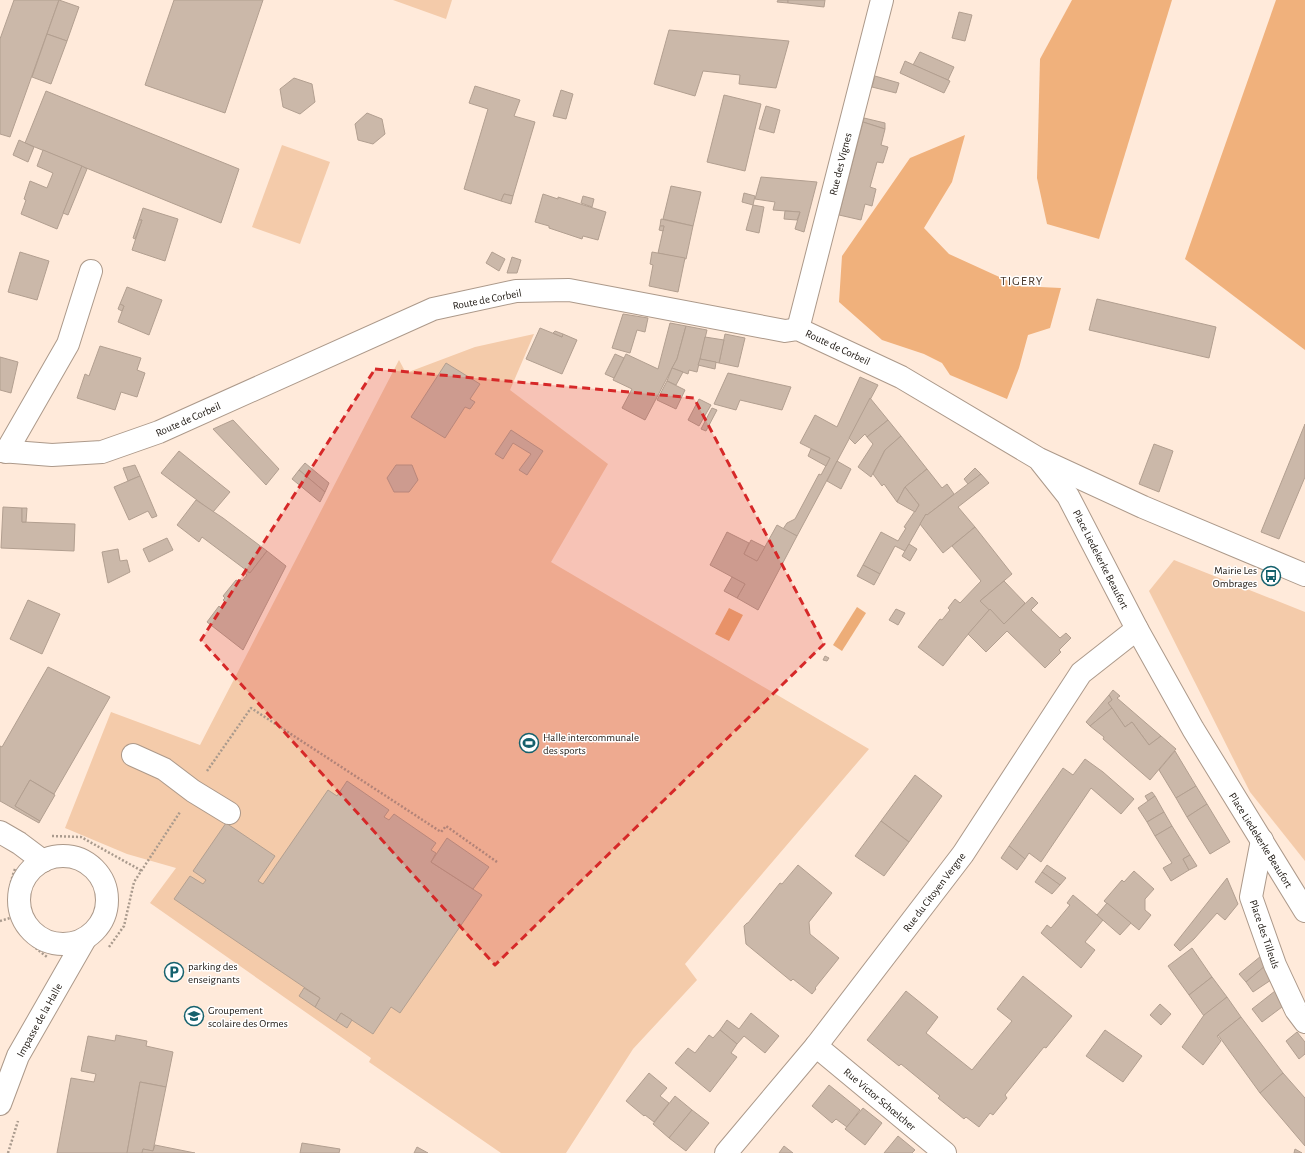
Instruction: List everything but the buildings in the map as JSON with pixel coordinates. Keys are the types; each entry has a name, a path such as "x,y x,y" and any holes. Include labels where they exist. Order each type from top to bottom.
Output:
{"street":[{"name":"Rue des Vignes","path":"798,329 882,0"},
{"path":"3,451 68,344 91,271"},
{"name":"Route de Corbeil","path":"3,451 52,455 102,452 159,432 433,310 516,291 570,290 785,331 798,329 901,377 1039,459"},
{"path":"1039,459 1143,507 1305,575"},
{"name":"Place Liedekerke Beaufort","path":"1039,459 1068,496 1137,629 1193,729 1305,911"},
{"name":"Rue du Citoyen Vergne","path":"726,1153 816,1046 963,854 1081,673 1137,629"},
{"path":"134,755 164,769 193,792 229,813"},
{"path":"0,832 43,861"},
{"name":"Place des Tilleuls","path":"1262,840 1251,897 1275,965 1296,1010 1305,1022"},
{"name":"Impasse de la Halle","path":"61,856 76,858 89,864 99,874 106,888 107,902 104,917 97,929 85,939 72,944 57,944 43,940 31,931 23,919 19,905 20,891 25,877 34,866 43,861 61,856"},
{"name":"Impasse de la Halle","path":"0,1104 18,1056 85,939"},
{"name":"Rue Victor Schœlcher","path":"816,1046 945,1153"}],"path":[{"path":"106,951 124,926 134,882 193,792 251,708 441,832 446,826 497,862"},
{"path":"0,921 10,918"},
{"path":"8,1153 20,1115"}],"highlighted area":[{"path":"375,369 694,398 824,644 495,965 201,640"}],"shaded area":[{"path":"393,0 452,0 446,19"},
{"path":"1072,0 1172,0 1099,239 1047,224 1037,178 1040,59"},
{"path":"1276,0 1305,0 1305,350 1185,259"},
{"path":"965,135 952,182 924,228 949,254 1019,286 1061,288 1050,328 1028,335 1019,368 1007,399 950,375 942,363 924,354 882,340 839,302 842,256 910,158"},
{"path":"282,145 330,162 300,244 252,227"},
{"name":"Halle intercommunale des sports","path":"534,334 510,390 608,464 551,562 869,749 685,964 697,980 633,1049 566,1153 501,1153 369,1062 371,1058 150,903 176,868 127,854 65,828 111,712 200,745 399,360 406,373 475,347"},
{"path":"1174,560 1305,612 1305,861 1250,792 1149,591"},
{"path":"857,607 866,613 842,651 833,645"},
{"path":"729,608 743,615 729,641 715,634"}],"place":[{"name":"Mairie Les Ombrages","path":"1271,576"},
{"name":"Halle intercommunale des sports","path":"529,743"},
{"name":"parking des enseignants","path":"174,972"},
{"name":"Groupement scolaire des Ormes","path":"194,1016"}],"district":[{"name":"TIGERY","path":"1022,280"}]}
